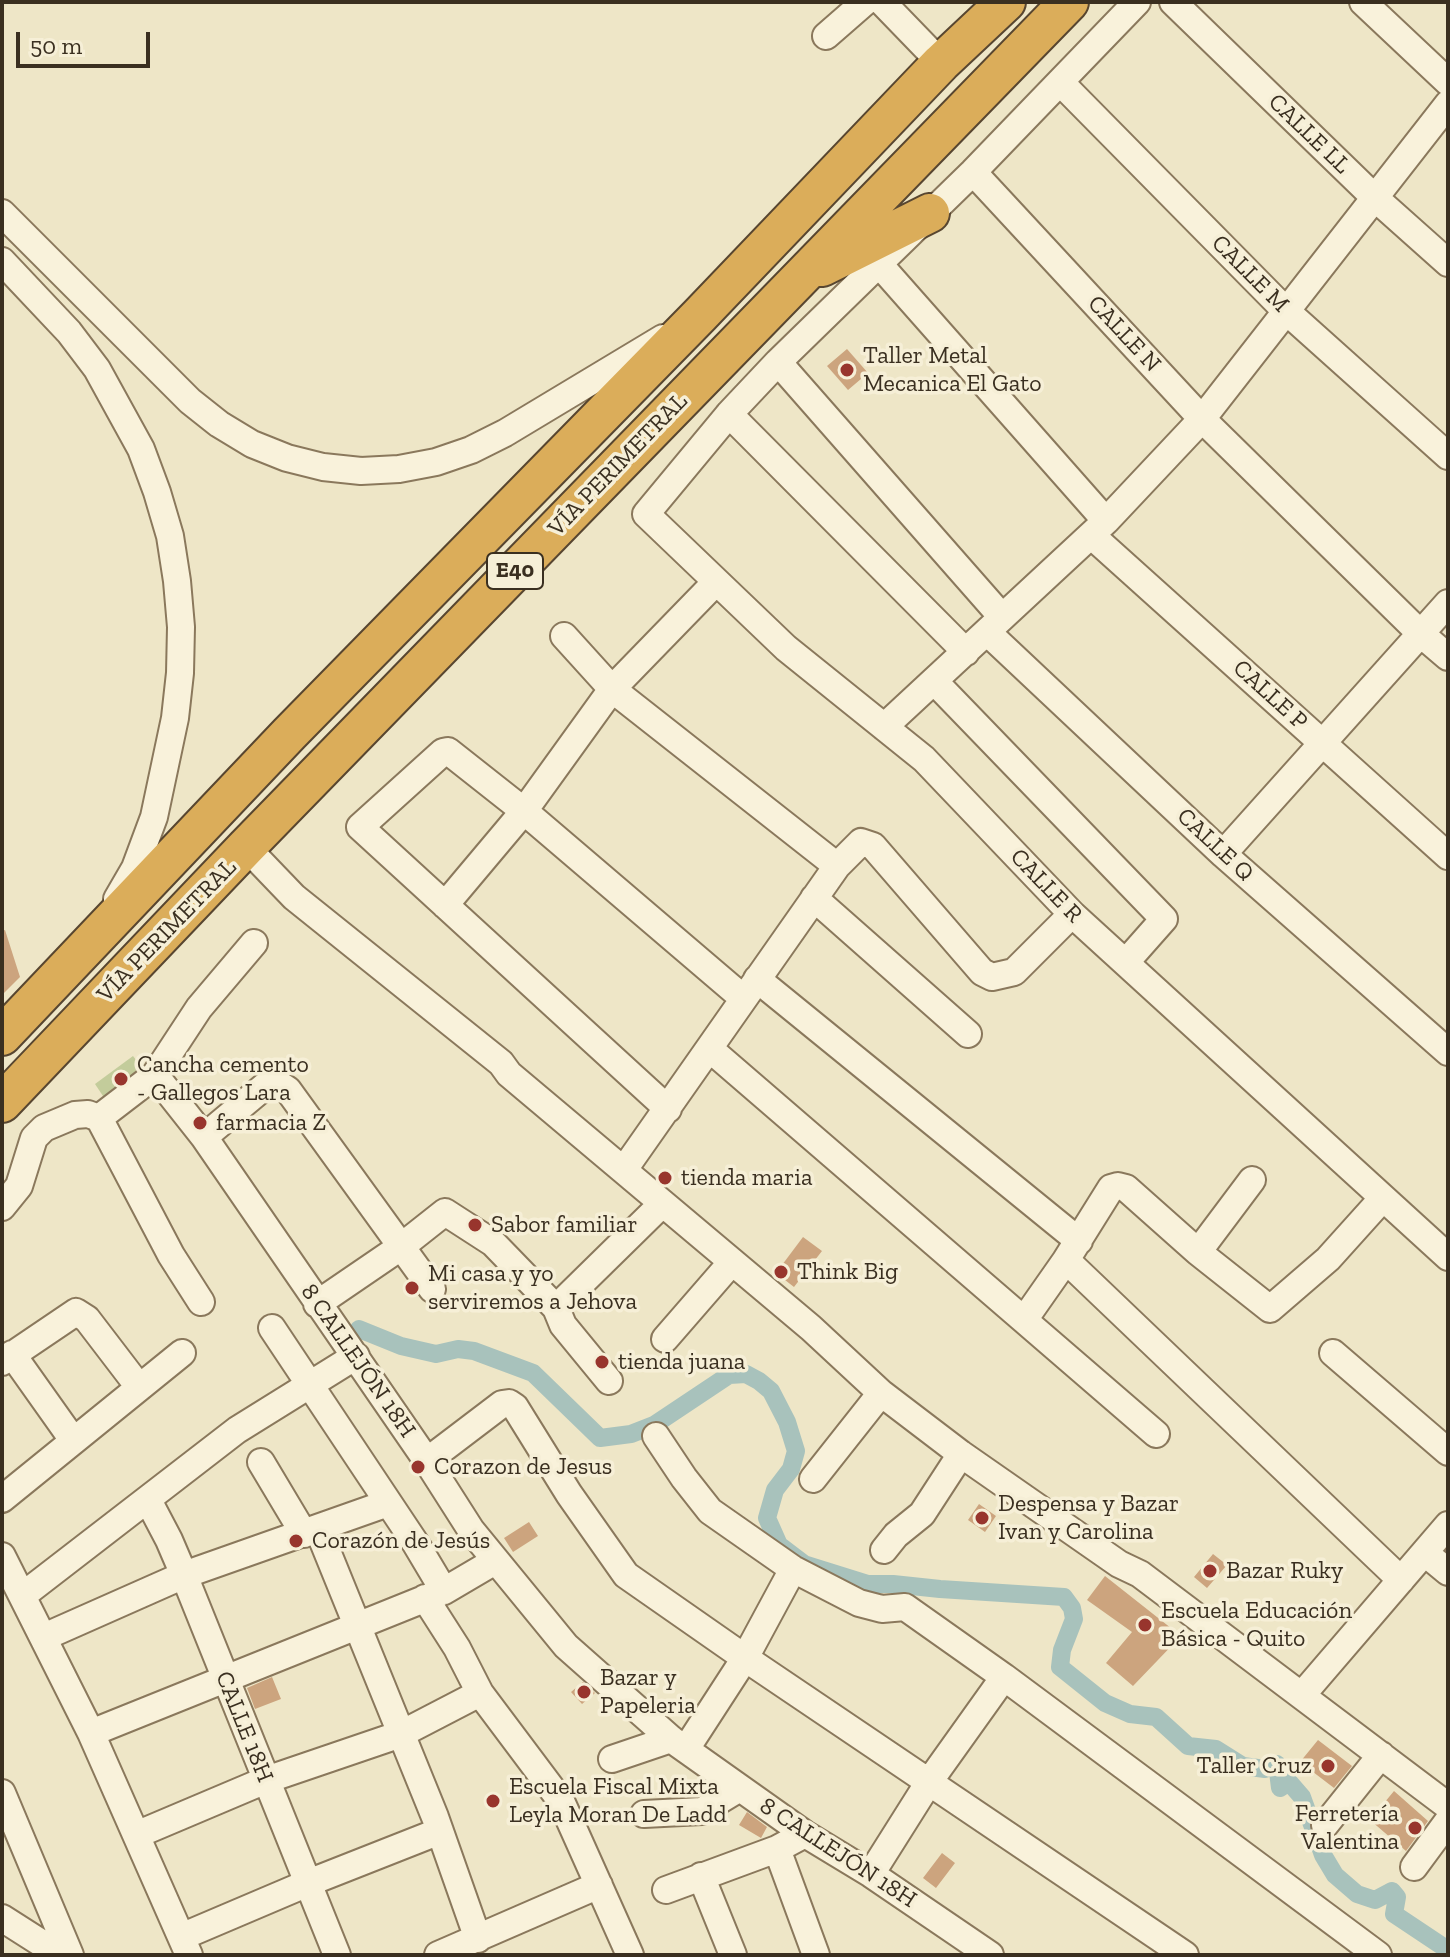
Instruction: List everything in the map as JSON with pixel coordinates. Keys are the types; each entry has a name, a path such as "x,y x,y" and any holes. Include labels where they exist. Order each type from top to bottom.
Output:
{"highway":[{"name":"VÍA PERIMETRAL","path":"2,1036 289,734 700,315 941,63 1006,2"},
{"name":"VÍA PERIMETRAL","path":"2,1103 246,847 1069,2"},
{"path":"801,277 930,213"}],"street":[{"path":"826,36 865,2"},
{"path":"882,2 941,63"},
{"path":"966,652 729,414 778,362 973,172 1137,2"},
{"name":"CALLE LL","path":"1173,2 1374,197 1448,263"},
{"path":"1363,2 1448,82"},
{"name":"CALLE M","path":"1061,83 1285,310 1448,456"},
{"path":"884,727 1098,528 1202,419 1448,104"},
{"name":"CALLE N","path":"973,172 1202,419 1448,657"},
{"path":"10,222 190,401 219,424 252,444 287,458 323,467 399,469 436,462 471,450 505,433 700,315"},
{"path":"10,222 2,261 69,332 97,369 141,449 162,507 177,581 181,627 175,718 154,817 135,868 108,916 74,962"},
{"name":"CALLE P","path":"879,264 1098,528 1448,856"},
{"name":"CALLE Q","path":"778,362 995,625 1223,854 1448,1052"},
{"name":"CALLE R","path":"729,414 646,514 786,648 924,759 1072,914 1448,1257"},
{"path":"445,905 524,811 612,689 715,583"},
{"path":"1223,854 1448,603"},
{"path":"564,636 612,689 837,866"},
{"path":"934,681 1164,919 1126,962"},
{"path":"668,1109 360,827 443,752 448,751 750,989 1072,1250 1401,1580"},
{"path":"630,1161 711,1050 837,866 861,842 873,846 982,972 992,977 1014,972 1072,914"},
{"path":"246,847 294,897 501,1063 509,1074 731,1263 1123,1553 1140,1574"},
{"path":"814,898 968,1034"},
{"path":"99,1118 155,1075 199,1008 254,943"},
{"path":"711,1050 1156,1434"},
{"path":"501,1063 516,1067 630,1161 815,1323 881,1393 961,1454 1119,1564 1140,1574 1448,1806"},
{"name":"8 CALLEJÓN 18H","path":"155,1075 204,1137 356,1356 471,1530 566,1646 679,1744 805,1834 871,1874 990,1955"},
{"path":"204,1137 265,1086 276,1082 288,1090 432,1289"},
{"path":"2,1207 19,1186 34,1138 44,1128 75,1115 88,1114 99,1118 171,1255 201,1302"},
{"path":"1198,1252 1252,1180"},
{"path":"1024,1320 1111,1188 1126,1188 1198,1252 1270,1309 1328,1259 1382,1199"},
{"path":"556,1308 662,1204"},
{"path":"317,1304 402,1246 440,1214 451,1213 493,1243 556,1308 563,1325 609,1381"},
{"path":"665,1339 731,1263"},
{"path":"73,1440 7,1358 68,1316 80,1313 139,1387"},
{"path":"272,1328 388,1503 480,1693 561,1801 630,1955"},
{"path":"4,1493 182,1353"},
{"path":"1333,1353 1448,1452"},
{"path":"22,1596 237,1430 356,1356"},
{"path":"813,1479 881,1393"},
{"path":"427,1461 502,1404 509,1403 515,1407 569,1494 626,1575 1185,1955"},
{"path":"656,1436 710,1511 793,1569 859,1603 882,1609 905,1607 1004,1677 1375,1954"},
{"path":"884,1550 896,1535 922,1514 961,1454"},
{"path":"261,1462 311,1531 357,1626 440,1831 478,1939"},
{"name":"CALLE 18H","path":"148,1500 184,1575 337,1955"},
{"path":"44,1637 184,1575 388,1503"},
{"path":"1302,1695 1448,1525"},
{"path":"1425,1553 1448,1572"},
{"path":"2,1556 91,1733 185,1946 308,1883 440,1831"},
{"path":"91,1733 435,1595 495,1561"},
{"path":"612,1759 679,1744 745,1658 793,1569"},
{"path":"871,1874 929,1782 1004,1677"},
{"path":"136,1835 266,1780 401,1734 480,1693"},
{"path":"1325,1825 1381,1755"},
{"path":"644,1814 702,1811 740,1788"},
{"path":"2,1793 9,1832 70,1955"},
{"path":"1414,1867 1448,1821"},
{"path":"666,1890 777,1849 805,1834"},
{"path":"777,1849 816,1955"},
{"path":"701,1876 733,1955"},
{"path":"438,1955 599,1885"},
{"path":"2,1918 60,1955"}],"green space":[{"name":"Cancha cemento - Gallegos Lara","path":"133,1056 147,1074 109,1105 95,1084"}],"building":[{"name":"Taller Metal Mecanica El Gato","path":"847,349 868,373 848,390 827,366"},
{"path":"5,930 20,977 2,995 2,931"},
{"path":"803,1237 822,1251 794,1287 776,1273"},
{"name":"Despensa y Bazar Ivan y Carolina","path":"979,1504 996,1516 985,1532 968,1520"},
{"path":"529,1522 538,1536 513,1552 504,1538"},
{"name":"Bazar Ruky","path":"1213,1554 1227,1565 1207,1588 1194,1577"},
{"name":"Escuela Educación Básica - Quito","path":"1105,1576 1181,1636 1133,1686 1106,1663 1132,1632 1087,1600"},
{"path":"272,1677 281,1699 255,1709 247,1688"},
{"name":"Bazar y Papeleria","path":"583,1682 595,1693 582,1704 571,1692"},
{"name":"Taller Cruz","path":"1318,1740 1352,1766 1334,1788 1300,1762"},
{"path":"1394,1791 1428,1821 1406,1851 1370,1820"},
{"path":"747,1812 767,1827 761,1838 739,1825"},
{"path":"942,1853 955,1863 936,1888 923,1878"}],"waterway":[{"path":"359,1329 401,1346 436,1354 458,1349 474,1351 533,1373 600,1438 631,1434 654,1425 729,1375 746,1374 759,1381 771,1391 787,1422 796,1451 791,1469 775,1490 767,1518 779,1545 804,1564 868,1584 1064,1597 1072,1608 1074,1619 1062,1650 1060,1667 1105,1703 1130,1714 1156,1717 1188,1746 1216,1749 1243,1766 1265,1769 1277,1764 1280,1788 1289,1782 1302,1797 1323,1855 1335,1875 1357,1894 1375,1900 1392,1891 1397,1897 1394,1914 1448,1950"}],"place":[{"name":"Taller Metal Mecanica El Gato","path":"847,370"},
{"name":"Cancha cemento - Gallegos Lara","path":"121,1079"},
{"name":"farmacia Z","path":"200,1123"},
{"name":"tienda maria","path":"665,1178"},
{"name":"Sabor familiar","path":"475,1225"},
{"name":"Think Big","path":"781,1272"},
{"name":"Mi casa y yo serviremos a Jehova","path":"412,1288"},
{"name":"tienda juana","path":"602,1362"},
{"name":"Corazon de Jesus","path":"418,1467"},
{"name":"Despensa y Bazar Ivan y Carolina","path":"982,1518"},
{"name":"Corazón de Jesús","path":"296,1541"},
{"name":"Bazar Ruky","path":"1210,1571"},
{"name":"Escuela Educación Básica - Quito","path":"1145,1625"},
{"name":"Bazar y Papeleria","path":"584,1692"},
{"name":"Taller Cruz","path":"1328,1766"},
{"name":"Escuela Fiscal Mixta Leyla Moran De Ladd","path":"493,1801"},
{"name":"Ferretería Valentina","path":"1415,1828"}]}
